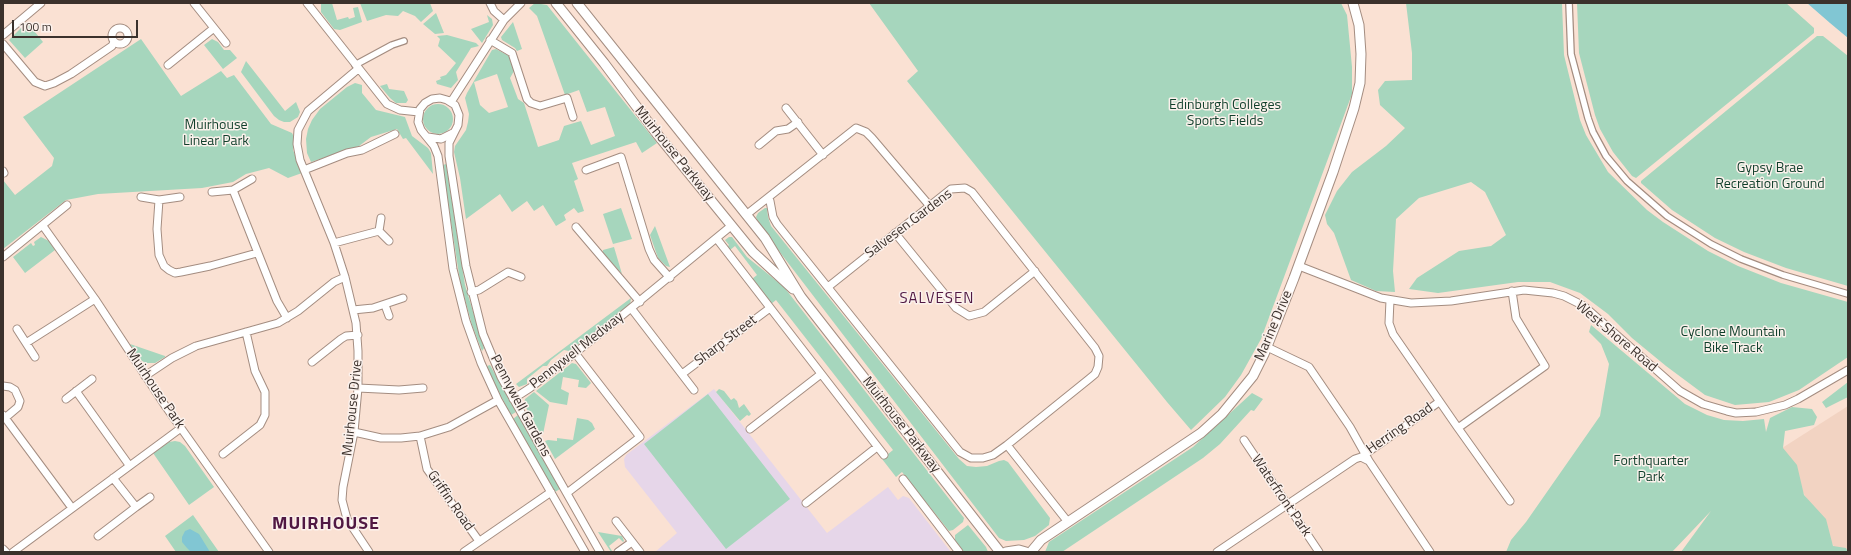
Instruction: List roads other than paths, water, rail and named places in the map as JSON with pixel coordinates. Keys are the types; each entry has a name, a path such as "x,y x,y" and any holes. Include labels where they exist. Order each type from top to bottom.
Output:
{"street":[{"path":"3,35 40,3"},
{"path":"194,3 226,43"},
{"path":"308,3 356,67 387,104 400,110 419,112 425,103 432,99 444,98 451,102 504,20 521,3"},
{"path":"490,3 494,11 504,20"},
{"name":"Muirhouse Parkway","path":"556,3 604,63 653,129 753,252 801,297"},
{"name":"Muirhouse Parkway","path":"577,3 765,238 801,297 1000,552"},
{"name":"Marine Drive","path":"1031,552 1041,540 1200,433 1222,414 1253,376 1267,347 1299,266 1333,172 1354,108 1360,83 1361,54 1359,26 1353,3"},
{"path":"1569,3 1571,54 1588,118 1593,132 1606,156 1627,181 1667,216 1711,244 1741,259 1783,276 1848,294"},
{"path":"168,66 214,28"},
{"path":"490,40 512,53 527,99 531,103 540,106 567,98 574,117"},
{"path":"356,67 392,45 404,41"},
{"path":"3,44 36,82 45,86 54,84 71,74 112,46 114,42"},
{"name":"Muirhouse Drive","path":"356,67 305,115 298,130 298,144 300,160 334,243 345,277 358,335 358,388 354,432 343,487 342,500 347,519 369,552"},
{"name":"Pennywell Gardens","path":"451,102 459,114 458,125 449,143 449,156 471,292 477,314 492,358 513,399 600,552"},
{"path":"786,108 823,155"},
{"name":"Pennywell Gardens","path":"419,112 419,126 428,137 438,156 446,225 460,298 481,363 498,400 585,552"},
{"path":"759,145 776,131 788,129 798,122"},
{"path":"746,215 856,128 862,130 872,138 929,205"},
{"path":"428,137 441,139 454,133"},
{"path":"304,170 347,153 362,150 395,134"},
{"path":"586,170 621,157 649,248 654,260 670,278"},
{"path":"212,192 233,190 252,179"},
{"name":"Salvesen Gardens","path":"965,188 972,192 1096,348 1099,361 1095,374 993,455 983,458 971,458 960,452 828,286 895,233 951,189 965,188"},
{"path":"233,190 277,301 287,318"},
{"path":"141,197 159,200 180,197"},
{"path":"768,198 773,217 777,224 828,286"},
{"path":"159,200 157,229 159,255 164,266 169,270 175,273 181,272 210,266 257,252"},
{"path":"3,257 43,226 64,214 67,206"},
{"path":"379,231 382,218"},
{"name":"Muirhouse Park","path":"43,226 95,299 181,428 269,552"},
{"name":"Pennywell Medway","path":"513,399 575,354 732,226"},
{"path":"576,227 640,302"},
{"path":"334,243 379,231"},
{"path":"379,231 389,241"},
{"path":"895,233 956,308 969,316 984,312 1035,271"},
{"path":"716,239 884,455"},
{"name":"West Shore Road","path":"1299,266 1381,298 1411,303 1452,301 1512,291 1537,291 1564,296 1584,306 1680,391 1713,408 1736,413 1772,409 1798,399 1848,370"},
{"path":"471,292 479,290 506,269 521,277"},
{"path":"145,376 187,350 205,342 265,328 287,318 334,282 345,277"},
{"path":"1458,428 1545,366 1516,318 1512,291"},
{"path":"353,310 374,308 403,298"},
{"path":"26,343 95,299"},
{"path":"1390,300 1389,323 1393,334 1439,402 1510,501"},
{"path":"385,305 389,316"},
{"path":"632,308 694,390"},
{"name":"Sharp Street","path":"682,374 770,308"},
{"path":"17,329 35,357"},
{"path":"223,454 260,425 265,415 265,392 255,372 246,332"},
{"path":"312,362 346,336 358,335"},
{"path":"1267,347 1309,367 1350,427 1365,457 1430,552"},
{"path":"567,493 640,437 575,354"},
{"path":"481,363 492,358"},
{"path":"750,429 821,374"},
{"path":"66,399 92,379"},
{"path":"3,386 10,387 15,390 20,400 18,407 4,416 72,508"},
{"path":"358,388 399,390 423,388"},
{"path":"76,391 129,465"},
{"path":"354,432 381,438 420,436 449,427 498,400"},
{"name":"Herring Road","path":"1217,552 1287,505 1365,457 1439,402"},
{"path":"13,552 181,428"},
{"name":"Griffin Road","path":"420,436 427,469 479,541"},
{"name":"Waterfront Park","path":"1244,440 1319,552"},
{"path":"1007,444 1068,522"},
{"path":"806,503 877,447"},
{"path":"113,478 136,507"},
{"path":"903,479 959,552"},
{"path":"464,552 552,492"},
{"path":"98,536 150,497"},
{"path":"567,520 578,513"},
{"path":"616,521 640,552"},
{"path":"618,552 632,542"},
{"path":"3,549 6,552"},
{"path":"1006,552 1019,550 1026,552"}],"water":[{"path":"1807,3 1848,3 1848,38 1830,23"},
{"path":"190,529 199,534 210,552 191,552 187,548 182,542 182,537 185,531"}],"district":[{"name":"SALVESEN","path":"937,299"},
{"name":"MUIRHOUSE","path":"326,525"}],"park label":[{"name":"Edinburgh Colleges Sports Fields","path":"1225,114"},
{"name":"Muirhouse Linear Park","path":"216,134"},
{"name":"Gypsy Brae Recreation Ground","path":"1770,178"},
{"name":"Cyclone Mountain Bike Track","path":"1733,342"},
{"name":"Forthquarter Park","path":"1651,470"}]}
